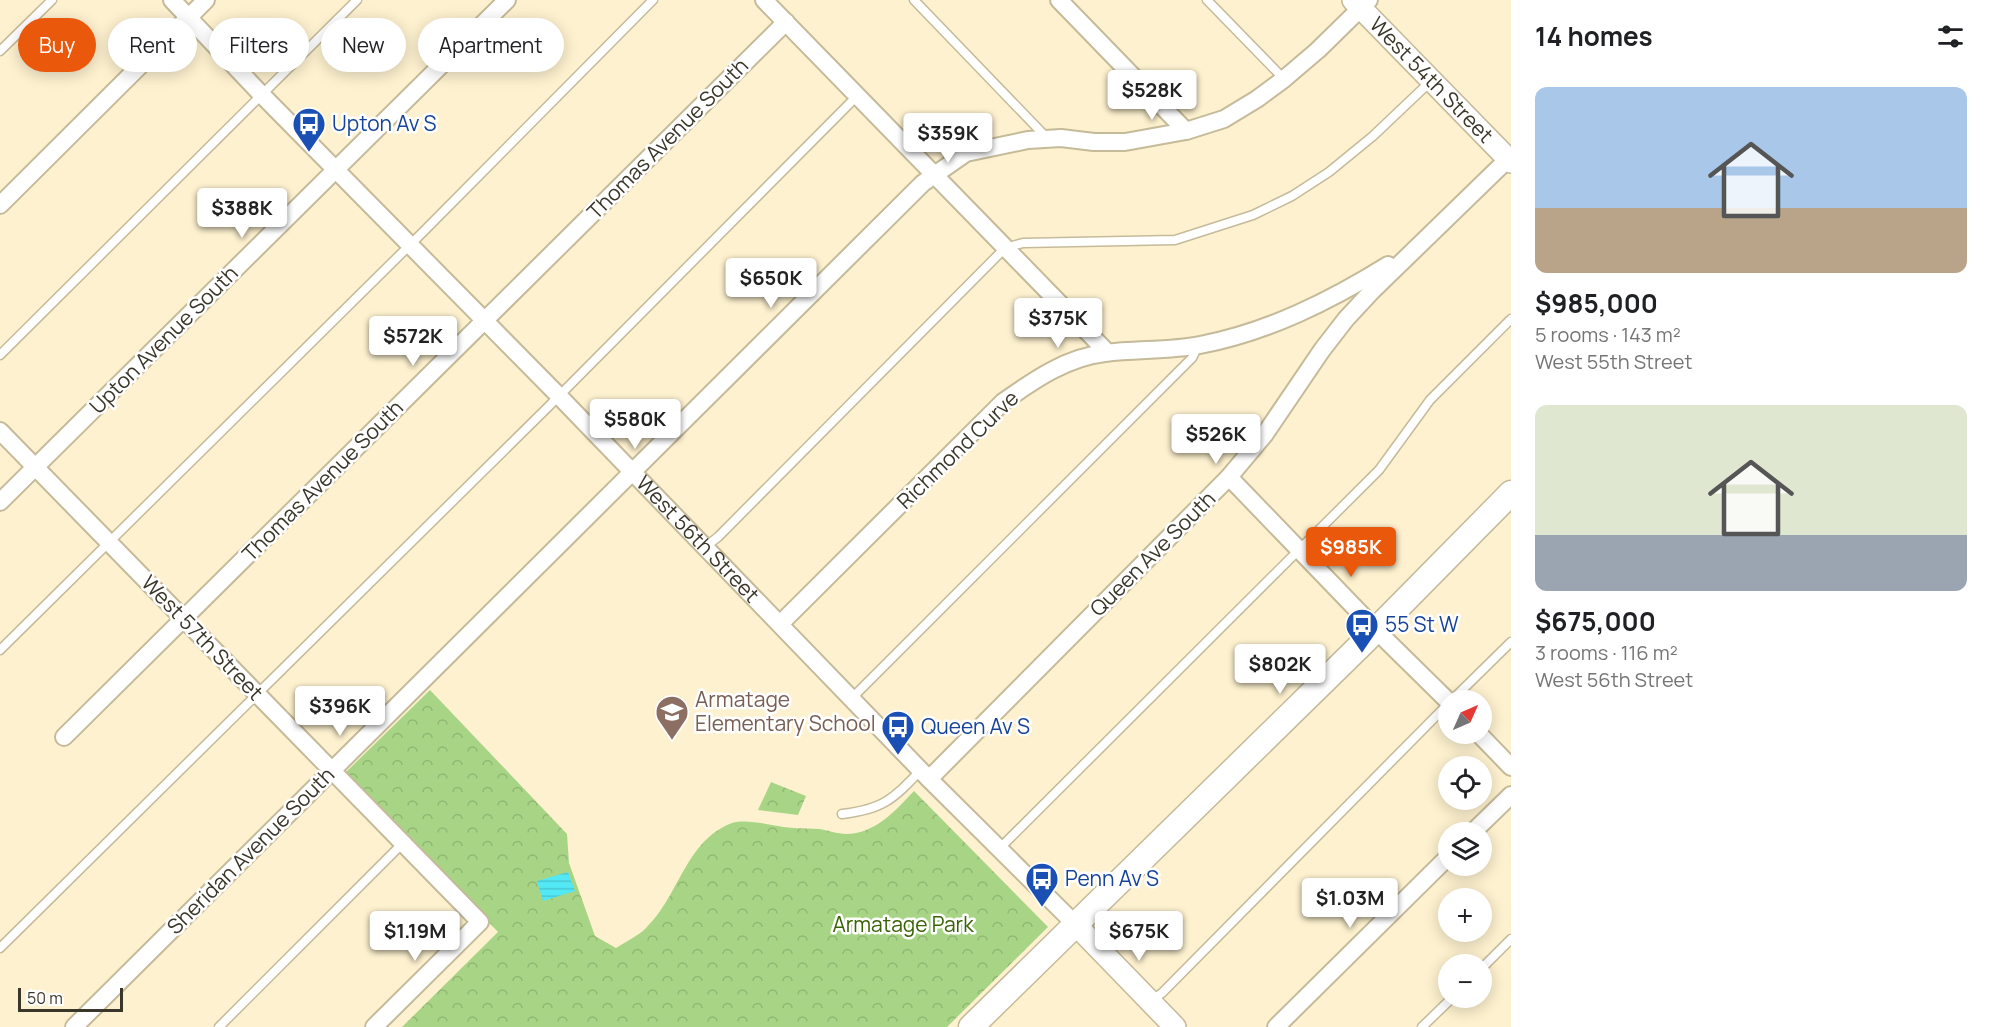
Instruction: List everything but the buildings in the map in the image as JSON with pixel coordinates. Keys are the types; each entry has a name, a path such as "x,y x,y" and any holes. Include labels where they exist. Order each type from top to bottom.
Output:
{"main road":[{"path":"971,1027 1511,493"}],"street":[{"name":"West 56th Street","path":"172,0 336,171 1175,1027"},
{"path":"0,205 206,0"},
{"name":"Upton Avenue South","path":"0,502 507,0"},
{"path":"764,0 1107,352"},
{"path":"1059,0 1186,131"},
{"name":"Sheridan Avenue South","path":"75,1027 914,191 934,175 966,153 1028,140 1061,138 1094,142 1125,142 1186,131 1224,118 1257,99 1284,79 1318,50 1361,3"},
{"name":"West 54th Street","path":"1361,3 1432,81 1509,160"},
{"name":"Thomas Avenue South","path":"64,737 786,22"},
{"name":"Queen Ave South","path":"925,774 1229,477 1264,434 1346,319 1432,232 1509,160"},
{"name":"Richmond Curve","path":"780,624 1004,402 1035,380 1067,363 1107,352 1199,345 1249,333 1299,314 1346,291 1390,263 1432,232"},
{"name":"West 57th Street","path":"0,431 480,922 374,1027"},
{"path":"1229,477 1438,690"},
{"path":"1489,744 1511,767"},
{"path":"1483,822 1511,795"},
{"path":"1276,1027 1438,867"}],"lane":[{"path":"0,51 52,0"},
{"path":"0,355 357,0"},
{"path":"0,650 410,245 653,0"},
{"path":"914,0 1048,139"},
{"path":"1207,0 1284,79"},
{"path":"705,547 718,537 1005,248 1023,243 1175,240 1253,215 1292,196 1329,172 1373,136 1432,81"},
{"path":"0,948 559,396 857,96"},
{"path":"999,849 1379,471 1430,400 1511,319"},
{"path":"852,698 1192,358 1199,345"},
{"path":"1462,690 1511,642"},
{"path":"1150,1001 1162,993 1438,714"},
{"path":"842,814 865,811 883,805 925,774"},
{"path":"219,1027 403,843"},
{"path":"1492,958 1511,939"},
{"path":"1422,1027 1442,1008"}],"green space":[{"name":"Armatage Park","path":"430,690 567,834 569,863 595,936 616,948 646,928 658,915 693,855 716,831 732,823 749,822 788,828 819,829 843,834 857,833 884,820 914,791 1048,927 947,1027 402,1027 498,932 346,772"},
{"path":"771,782 806,796 798,815 758,810"}],"water":[{"path":"568,872 575,891 543,901 537,881"}],"place":[{"name":"Upton Av S","path":"309,153"},
{"name":"55 St W","path":"1362,654"},
{"name":"Armatage Elementary School","path":"672,741"},
{"name":"Queen Av S","path":"898,756"},
{"name":"Penn Av S","path":"1042,908"}]}
